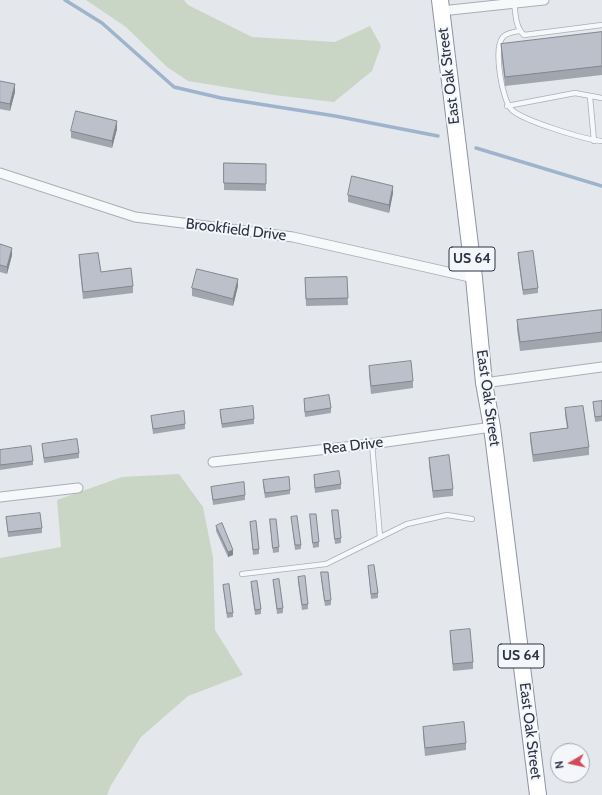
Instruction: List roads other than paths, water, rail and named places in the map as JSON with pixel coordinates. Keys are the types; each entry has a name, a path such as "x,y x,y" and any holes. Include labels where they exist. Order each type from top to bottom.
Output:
{"highway":[{"name":"East Oak Street","path":"441,5 474,278 484,383 492,427 538,795"}],"street":[{"path":"441,5 514,3 544,0"},
{"name":"Brookfield Drive","path":"0,174 135,217 293,237 474,278"},
{"path":"484,383 602,367"},
{"name":"Rea Drive","path":"213,462 372,444 492,427"},
{"path":"0,497 78,488"}],"lane":[{"path":"514,3 520,31 524,35 602,25"},
{"path":"520,31 503,36 499,42 498,52 504,97 507,106 521,116 594,141 602,141"},
{"path":"507,106 575,94 584,94 602,98"},
{"path":"590,96 594,141"},
{"path":"372,444 380,537"},
{"path":"242,574 326,564 407,524 447,515 472,520"}],"waterway":[{"path":"65,0 102,23 174,87 221,98 335,116 438,136"},
{"path":"476,148 602,186"}]}
